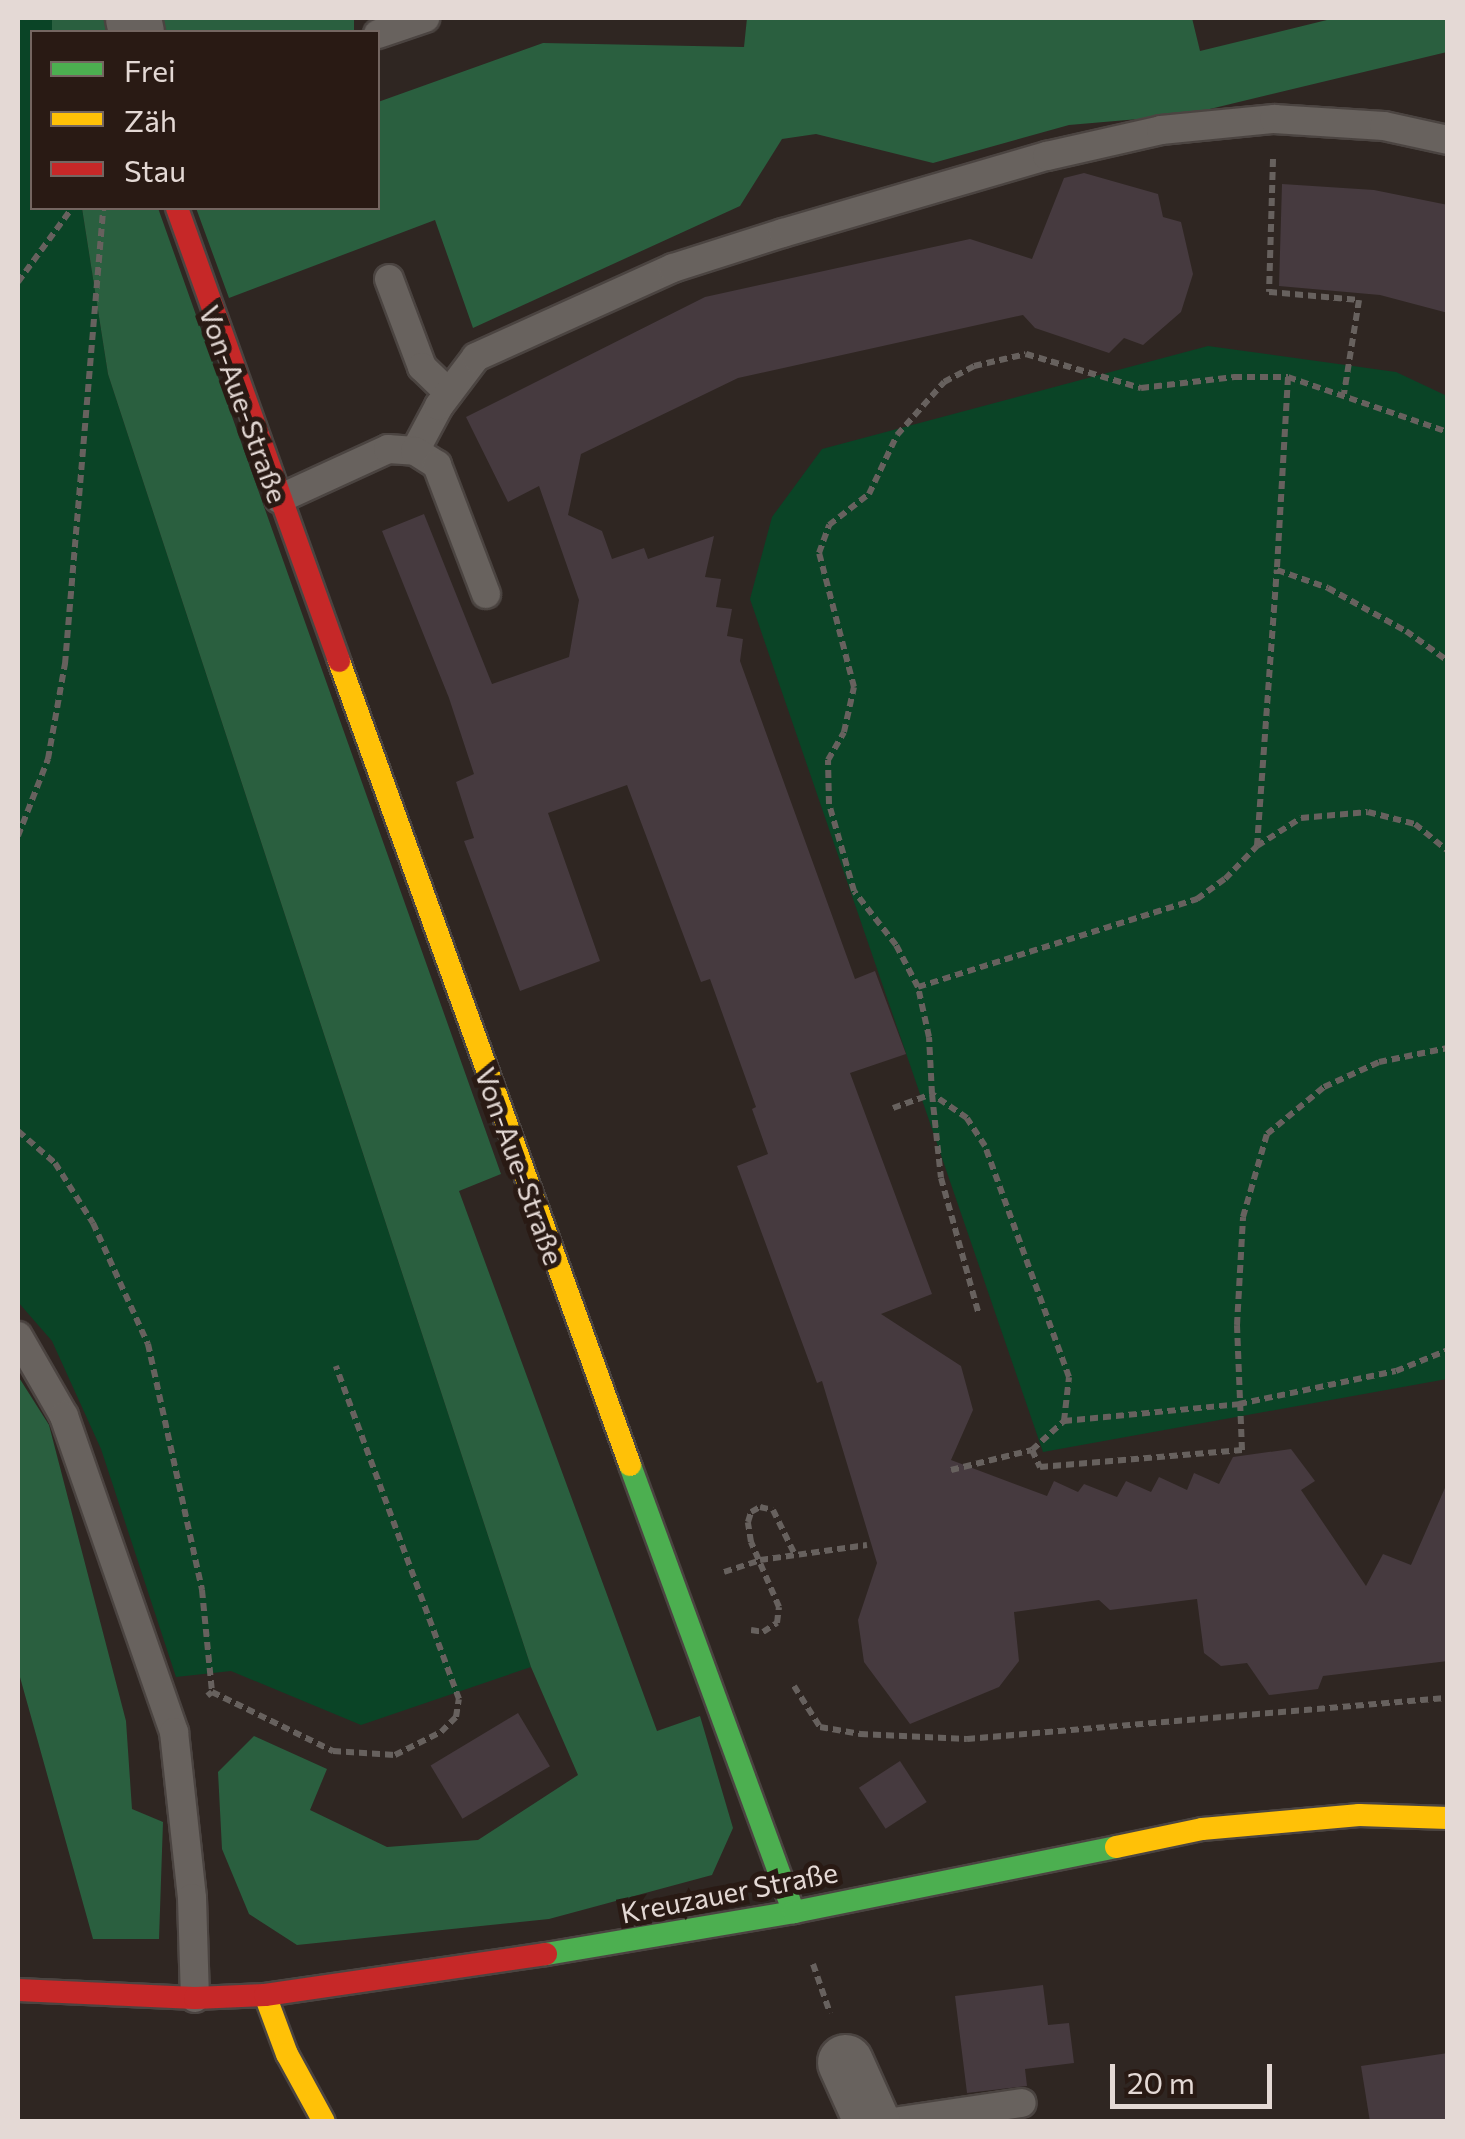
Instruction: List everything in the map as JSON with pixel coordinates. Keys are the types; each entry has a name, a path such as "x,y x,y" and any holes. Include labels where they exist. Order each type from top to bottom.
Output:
{"street":[{"name":"Von-Aue-Straße","path":"178,210 278,499 794,1912"},
{"name":"Kreuzauer Straße","path":"18,1990 196,1998 266,1995 429,1975 794,1912 1202,1829 1359,1815 1448,1818"},
{"path":"266,1995 287,2054 324,2122"},
{"path":"845,2062 872,2122"}],"lane":[{"path":"380,33 425,18"},
{"path":"415,452 476,357 672,268 1047,156 1161,130 1274,119 1384,126 1448,140"},
{"path":"389,278 422,367 450,393"},
{"path":"278,499 388,449 415,452 437,465 486,594"},
{"path":"18,1336 64,1416 174,1732 192,1898 196,1998"},
{"path":"893,2122 1022,2103"}],"path":[{"path":"1274,119 1269,292 1359,300 1344,394"},
{"path":"18,282 71,210"},
{"path":"18,836 48,758 65,664 104,210"},
{"path":"979,1315 941,1178 930,1037 918,987 896,945 854,891 830,804 828,760 844,732 854,687 819,553 828,525 869,494 897,436 944,382 974,366 1026,354 1141,388 1234,378 1288,377 1448,432"},
{"path":"1257,846 1288,377"},
{"path":"1278,570 1328,588 1448,661"},
{"path":"918,987 1197,899 1226,879 1257,846 1300,818 1368,812 1415,824 1448,850"},
{"path":"1032,1450 1040,1467 1242,1450 1237,1325 1244,1217 1267,1134 1324,1086 1379,1062 1448,1048"},
{"path":"893,1108 932,1094"},
{"path":"932,1094 966,1118 985,1146 1068,1377 1064,1421"},
{"path":"18,1132 55,1163 94,1223 148,1344 202,1590 212,1692 174,1732"},
{"path":"951,1470 1032,1450 1064,1421 1239,1404 1396,1371 1448,1350"},
{"path":"212,1692 333,1752 394,1755 442,1732 456,1717 459,1699 336,1366"},
{"path":"740,1624 764,1632 777,1623 779,1607 748,1522 751,1512 760,1508 773,1510 795,1555"},
{"path":"727,1591 726,1572 760,1560 868,1545"},
{"path":"794,1686 820,1727 860,1734 967,1738 1448,1698"},
{"path":"794,1912 845,2062"}],"green space":[{"path":"18,18 52,18 54,30 30,30 30,210 82,210 108,374 531,1667 361,1725 231,1671 176,1677 101,1449 52,1341 18,1302"},
{"path":"52,18 354,18 354,30 52,30"},
{"path":"747,18 1192,18 1200,51 1335,18 1447,18 1447,52 1185,115 1069,125 933,163 816,134 782,139 740,206 473,328 435,220 229,298 197,210 380,210 380,101 543,43 744,47"},
{"path":"82,210 159,210 501,1174 459,1191 657,1731 700,1716 733,1828 712,1875 549,1919 297,1945 249,1914 222,1849 218,1772 254,1736 327,1769 310,1810 387,1847 478,1840 578,1775 531,1667 108,374"},
{"path":"1208,346 1396,372 1447,396 1447,1379 1043,1452 750,599 772,517 822,449"},
{"path":"18,1376 49,1425 126,1721 132,1809 163,1822 159,1939 93,1939 18,1670"}],"building":[{"path":"1084,173 1158,194 1163,217 1181,222 1193,274 1181,312 1143,345 1124,338 1109,353 1035,328 1023,315 738,378 581,454 568,515 602,531 612,559 644,548 648,559 714,536 705,577 721,579 716,607 732,609 727,636 743,639 740,661 855,979 875,971 906,1054 850,1073 932,1294 881,1314 961,1366 973,1410 951,1460 1047,1496 1054,1481 1078,1492 1084,1484 1117,1497 1126,1481 1151,1492 1159,1477 1187,1490 1194,1473 1219,1484 1233,1457 1291,1449 1315,1481 1301,1490 1366,1586 1383,1554 1411,1565 1448,1481 1448,1661 1323,1676 1318,1689 1269,1695 1247,1663 1221,1666 1204,1653 1197,1599 1110,1610 1099,1600 1014,1612 1019,1661 999,1687 910,1724 864,1662 858,1620 877,1563 822,1381 817,1383 737,1166 768,1154 752,1109 756,1107 710,979 701,982 627,785 548,813 600,961 520,991 464,841 474,838 456,782 474,774 449,698 382,531 424,514 492,684 569,657 579,600 539,486 508,502 466,417 705,297 970,239 1032,259 1064,178"},
{"path":"1282,184 1374,190 1448,205 1448,313 1380,295 1279,286"},
{"path":"518,1713 550,1766 463,1819 431,1766"},
{"path":"900,1761 927,1802 886,1829 859,1788"},
{"path":"1043,1985 1048,2025 1069,2023 1074,2063 1025,2069 1027,2086 967,2093 955,1996"},
{"path":"1448,2053 1448,2122 1370,2122 1361,2066"}],"traffic: fast":[{"path":"630,1465 794,1912"},
{"path":"546,1954 794,1912 1116,1847"}],"traffic: slow":[{"path":"339,661 630,1465"},
{"path":"1116,1847 1202,1829 1359,1815 1448,1818"},
{"path":"265,1995 287,2054 324,2122"}],"traffic: jam":[{"path":"178,210 339,661"},
{"path":"18,1990 195,1998 265,1995 546,1954"}]}
